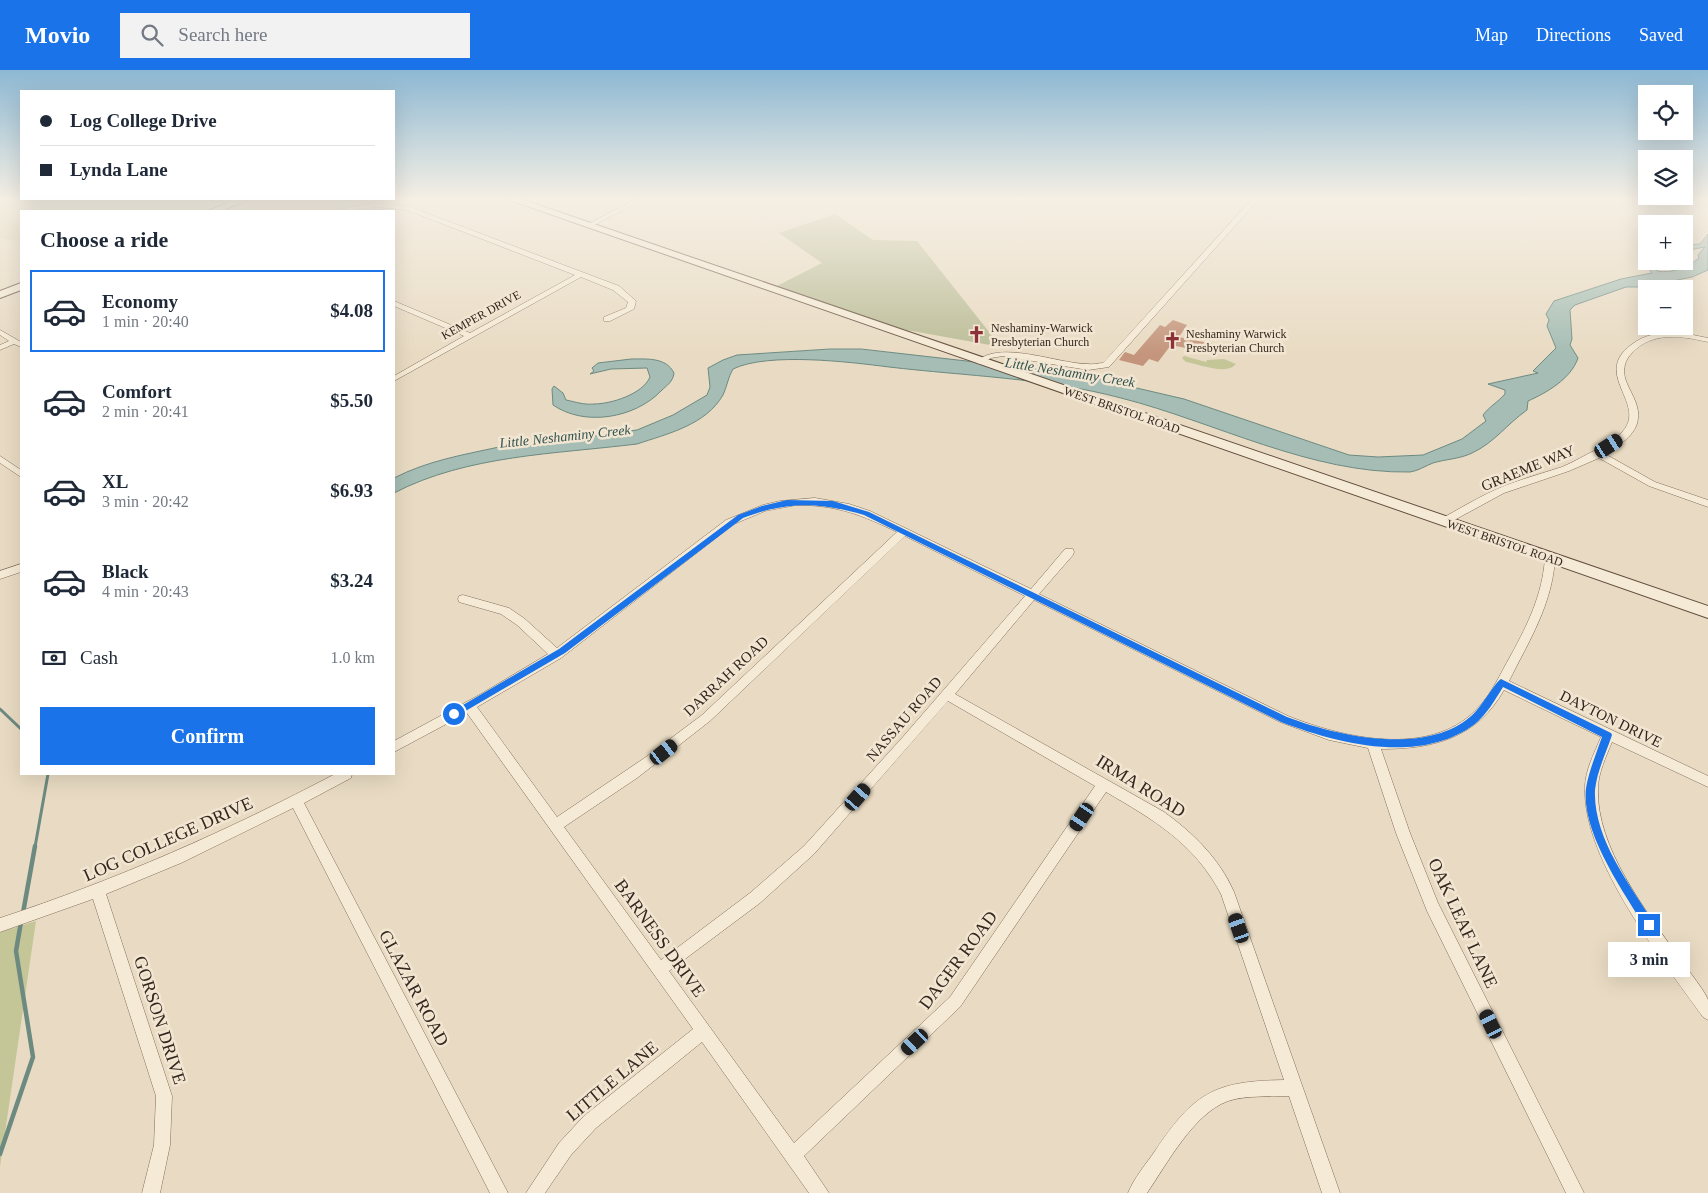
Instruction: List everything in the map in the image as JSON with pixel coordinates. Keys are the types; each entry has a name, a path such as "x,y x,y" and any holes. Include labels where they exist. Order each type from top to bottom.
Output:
{"main road":[{"name":"WEST BRISTOL ROAD","path":"658,250 1708,612"},
{"path":"0,295 20,286"}],"street":[{"path":"519,250 616,288 632,301 630,309 607,319"},
{"path":"980,362 989,356 1003,354 1097,368 1106,365 1210,250"},
{"name":"KEMPER DRIVE","path":"395,378 581,274"},
{"path":"395,303 470,336"},
{"path":"0,332 18,343"},
{"name":"GRAEME WAY","path":"1444,522 1500,492 1560,471 1598,453 1625,435 1633,423 1634,406 1620,372 1621,364 1629,351 1643,341 1662,334 1677,334 1708,340"},
{"path":"0,348 18,343"},
{"path":"1598,453 1652,484 1708,504"},
{"path":"0,458 20,473"},
{"path":"395,746 469,706 557,654 730,522 752,511 787,502 833,504 860,511 1295,724 1342,739 1373,743 1416,742 1445,735 1461,728 1484,710 1501,683 1544,600 1549,581 1550,559"},
{"name":"DARRAH ROAD","path":"555,825 628,778 698,724 903,532"},
{"name":"NASSAU ROAD","path":"660,970 755,898 808,850 947,695 1069,552"},
{"path":"0,575 20,568"},
{"path":"462,599 505,611 521,622 557,654"},
{"name":"DAYTON DRIVE","path":"1501,683 1708,782"},
{"name":"IRMA ROAD","path":"947,695 1172,825 1208,860 1221,879 1331,1193"},
{"name":"BARNESS DRIVE","path":"469,706 820,1193"},
{"path":"1608,735 1594,775 1591,790 1592,805 1602,842 1630,896 1708,1012"},
{"name":"OAK LEAF LANE","path":"1373,743 1409,850 1432,906 1575,1193"},
{"name":"LOG COLLEGE DRIVE","path":"6,923 98,890 201,847 296,801 344,775"},
{"name":"DAGER ROAD","path":"793,1155 954,1002 1104,784"},
{"name":"GLAZAR ROAD","path":"296,801 499,1193"},
{"name":"GORSON DRIVE","path":"98,890 164,1096 166,1121 163,1147 152,1193"},
{"name":"LITTLE LANE","path":"535,1193 566,1149 590,1122 703,1031"},
{"path":"1137,1193 1195,1112 1209,1101 1236,1092 1294,1088"}],"green space":[{"path":"804,250 924,250 1001,347 901,329 775,287 822,263"},
{"path":"1184,356 1206,362 1207,360 1224,359 1236,364 1226,369 1212,368 1186,362 1182,358"},
{"path":"36,921 0,1167 0,932"}],"shaded area":[{"path":"1702,250 1708,250 1708,270 1692,277 1677,280 1638,280 1638,287 1626,287 1575,305 1570,310 1572,339 1570,345 1578,358 1575,366 1564,379 1528,401 1527,410 1480,449 1458,458 1433,463 1410,472 1336,465 1300,456 1156,408 1093,391 1006,378 853,363 787,360 748,364 733,369 723,395 707,414 685,427 661,436 637,444 482,463 422,480 395,493 395,478 419,467 445,459 499,447 508,448 637,430 673,415 707,395 710,387 708,368 737,355 830,349 861,349 1072,373 1184,399 1349,455 1378,457 1423,455 1462,439 1486,421 1483,415 1505,394 1505,390 1488,384 1538,373 1533,371 1556,348 1547,326 1549,320 1546,314 1554,301 1621,279 1652,273 1650,270 1668,272 1693,270 1693,262 1699,258 1698,255"},
{"path":"631,359 656,360 666,364 674,373 667,385 638,408 624,413 594,417 566,412 553,405 552,389 554,386 563,393 566,400 587,404 601,404 634,393 650,377 647,368 611,369 590,374 594,371 592,368 598,363"}],"building":[{"name":"Neshaminy Warwick Presbyterian Church","path":"1173,320 1187,325 1179,337 1218,345 1215,354 1171,345 1158,362 1149,359 1143,366 1119,360 1125,352 1134,355 1160,325 1165,327"}],"waterway":[{"path":"0,709 20,728"},
{"path":"35,847 48,775"},
{"path":"23,913 35,846"},
{"path":"0,1154 33,1057 16,951 21,922"}],"place":[{"name":"Neshaminy-Warwick Presbyterian Church","path":"977,335"},
{"name":"Neshaminy Warwick Presbyterian Church","path":"1172,341"}],"route":[{"path":"454,714 562,651 740,516 764,507 787,502 833,504 860,511 1284,719 1318,733 1342,739 1384,744 1408,743 1431,739 1461,728 1474,720 1490,702 1501,683 1608,735 1594,775 1591,790 1592,805 1597,828 1608,858 1649,925"}],"water label":[{"name":"Little Neshaminy Creek","path":"1070,372"},
{"name":"Little Neshaminy Creek","path":"565,436"}]}
